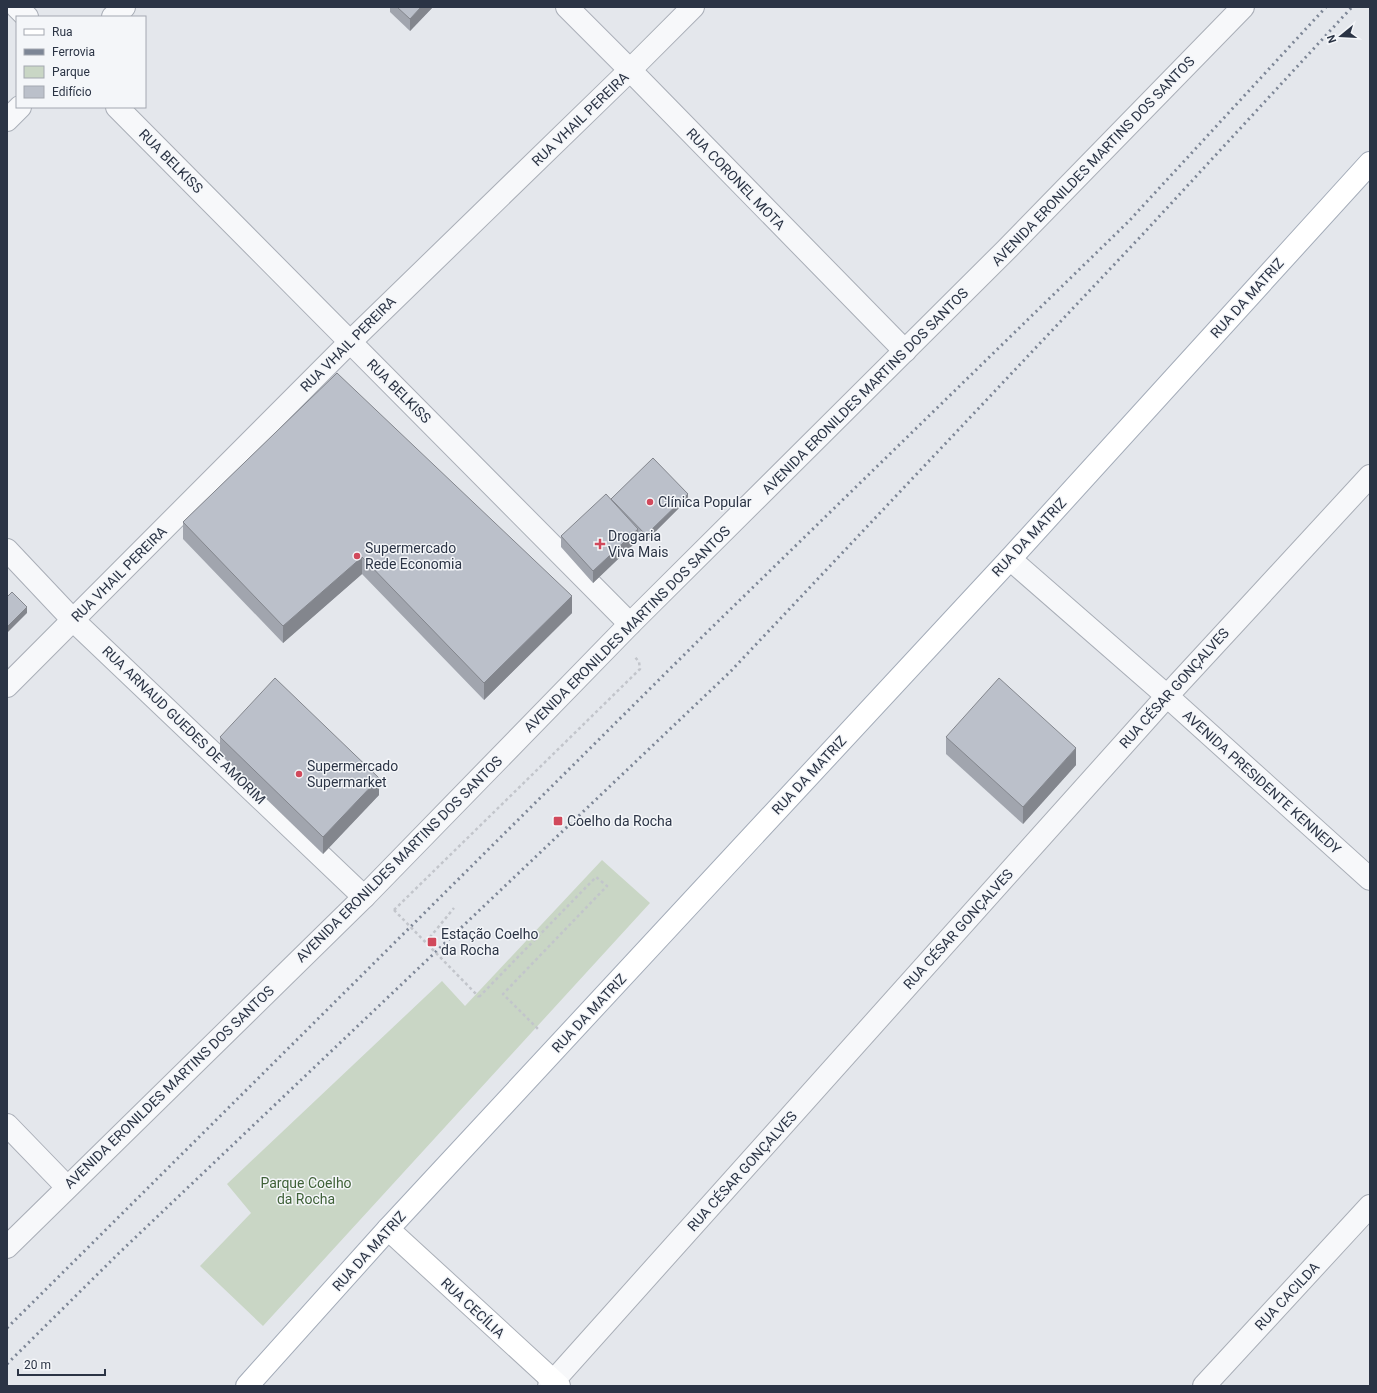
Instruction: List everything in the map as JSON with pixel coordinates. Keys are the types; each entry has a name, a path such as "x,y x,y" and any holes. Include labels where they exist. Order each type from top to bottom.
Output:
{"main road":[{"name":"RUA DA MATRIZ","path":"247,1386 388,1229 1010,559 1370,163"},
{"name":"RUA CECÍLIA","path":"388,1229 554,1384"}],"street":[{"path":"17,7 26,16"},
{"path":"114,16 124,7"},
{"name":"RUA CORONEL MOTA","path":"567,7 905,351"},
{"name":"RUA VHAIL PEREIRA","path":"7,686 350,342 693,7"},
{"name":"AVENIDA ERONILDES MARTINS DOS SANTOS","path":"7,1246 364,897 625,630 1006,250 1243,7"},
{"path":"7,120 19,108"},
{"name":"RUA BELKISS","path":"118,108 350,342 625,630"},
{"name":"RUA CÉSAR GONÇALVES","path":"554,1384 1167,696 1370,476"},
{"name":"RUA ARNAUD GUEDES DE AMORIM","path":"7,550 73,620 364,897"},
{"name":"AVENIDA PRESIDENTE KENNEDY","path":"1010,559 1167,696 1370,879"},
{"path":"7,1125 67,1187"},
{"name":"RUA CACILDA","path":"1204,1386 1370,1206"}],"path":[{"path":"557,1047 503,994 607,886 596,877 479,997 394,910 640,669 639,662 625,630"},
{"path":"426,942 454,908"}],"green space":[{"name":"Parque Coelho da Rocha","path":"602,860 650,903 263,1326 200,1266 251,1213 227,1184 442,981 465,1006"}],"building":[{"path":"397,7 421,7 410,19"},
{"name":"Supermercado Rede Economia","path":"337,373 572,596 484,683 362,557 283,626 183,522"},
{"name":"Clínica Popular","path":"653,458 688,494 646,535 611,499"},
{"name":"Drogaria Viva Mais","path":"606,494 638,529 593,571 561,536"},
{"path":"12,592 27,607 8,626 7,597"},
{"name":"Supermercado Supermarket","path":"275,678 379,778 323,837 220,737"},
{"path":"999,678 1076,748 1023,807 946,737"}],"railway":[{"path":"7,1328 703,636 1129,221 1326,7"},
{"path":"7,1364 118,1254 730,672 1143,234 1352,7"}],"place":[{"name":"Clínica Popular","path":"650,502"},
{"name":"Drogaria Viva Mais","path":"600,544"},
{"name":"Supermercado Rede Economia","path":"357,556"},
{"name":"Supermercado Supermarket","path":"299,774"},
{"name":"Coelho da Rocha","path":"558,821"},
{"name":"Estação Coelho da Rocha","path":"432,942"}]}
